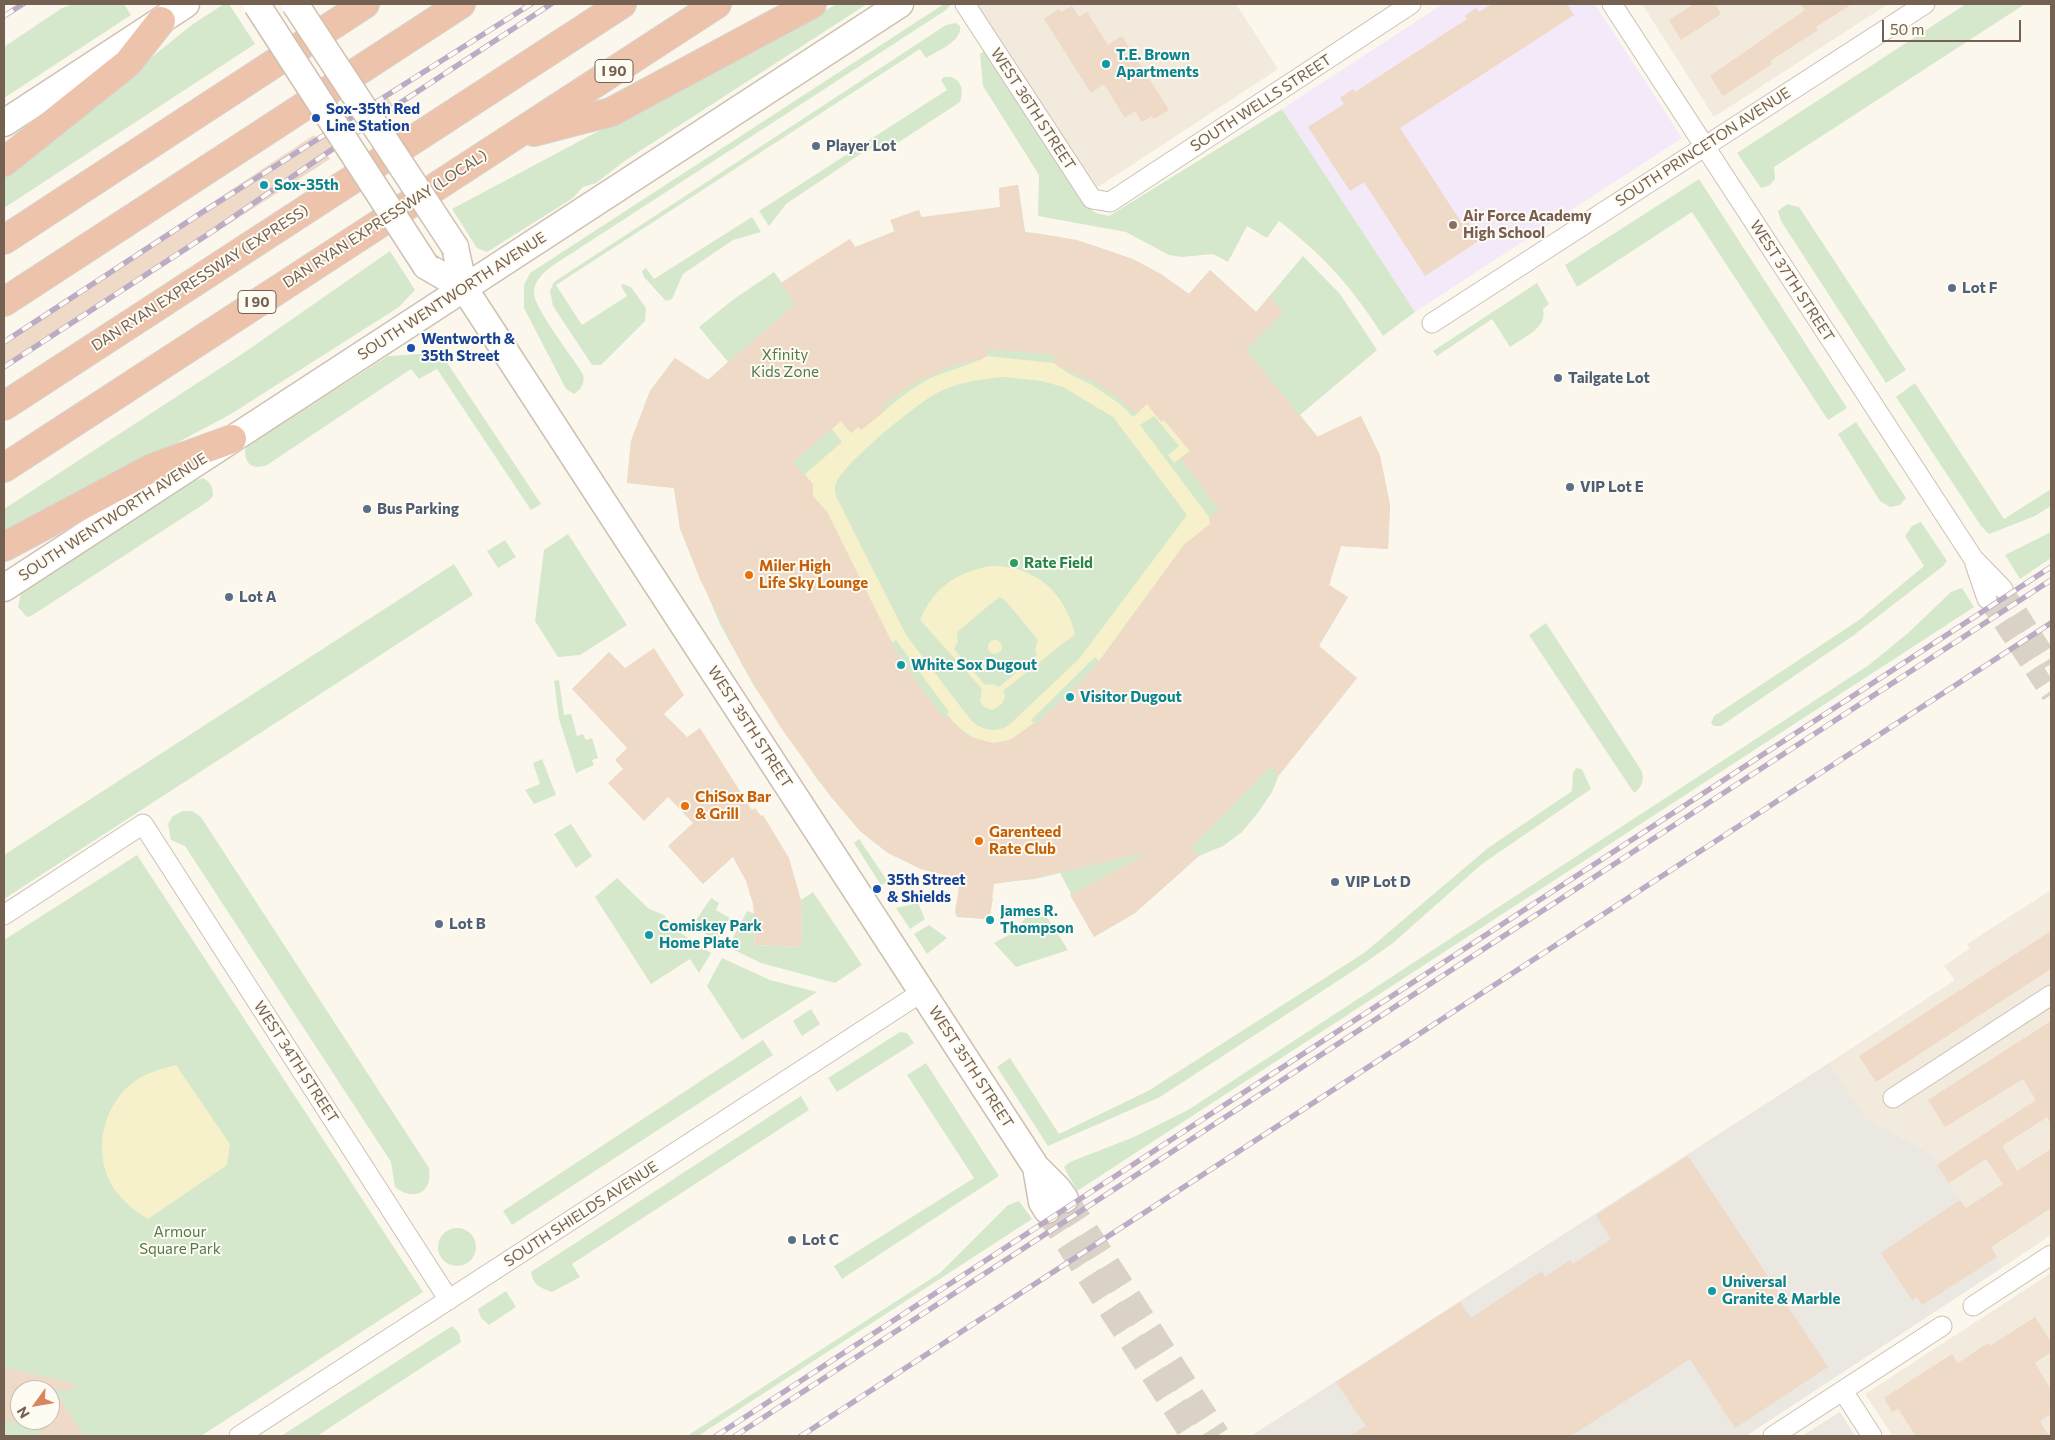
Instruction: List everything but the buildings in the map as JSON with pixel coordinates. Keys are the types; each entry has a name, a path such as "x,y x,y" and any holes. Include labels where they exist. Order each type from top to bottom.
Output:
{"highway":[{"path":"4,240 365,4"},
{"path":"4,302 461,4"},
{"name":"DAN RYAN EXPRESSWAY (EXPRESS)","path":"4,406 622,4"},
{"name":"DAN RYAN EXPRESSWAY (LOCAL)","path":"4,468 717,4"},
{"path":"511,138 611,112 812,4"},
{"path":"4,162 128,63 161,21"},
{"path":"4,547 152,468 232,439"}],"main road":[{"path":"4,123 186,4"},
{"name":"WEST 35TH STREET","path":"295,4 455,248 464,288 1036,1167 1058,1189 1056,1204"},
{"name":"SOUTH WENTWORTH AVENUE","path":"4,588 900,4"},
{"name":"WEST 35TH STREET","path":"257,5 426,266 464,288"}],"street":[{"name":"WEST 36TH STREET","path":"964,4 1092,198 1110,202"},
{"name":"SOUTH WELLS STREET","path":"1110,202 1411,4"},
{"name":"WEST 37TH STREET","path":"1612,4 1973,558 2003,589"},
{"name":"SOUTH PRINCETON AVENUE","path":"1432,323 1925,4"},
{"name":"WEST 37TH STREET","path":"1973,558 1987,599"},
{"name":"WEST 34TH STREET","path":"4,914 143,824 449,1300"},
{"name":"SOUTH SHIELDS AVENUE","path":"239,1436 922,992"},
{"path":"1893,1098 2051,995"},
{"path":"1973,1306 2051,1255"},
{"path":"1773,1436 1942,1326"},
{"path":"1843,1390 1872,1436"}],"shaded area":[{"path":"973,4 1236,4 1278,69 1095,189"},
{"name":"Air Force Academy High School","path":"1443,4 1595,4 1682,138 1415,312 1282,109"},
{"path":"1642,4 1888,4 1714,117"},
{"path":"2051,890 2051,1235 2003,1267 1931,1154 1867,1119 1829,1063 1955,980 1944,966 1970,948 1967,944"},
{"path":"1829,1063 1867,1119 1931,1154 2003,1267 1746,1436 1251,1436"},
{"path":"2051,1273 2051,1436 1893,1436 1865,1394"},
{"path":"1840,1412 1855,1436 1802,1436"}],"green space":[{"path":"74,4 124,4 131,15 4,98 4,47 62,8"},
{"path":"224,4 229,4 255,44 4,208 4,176 193,24"},
{"path":"837,4 867,4 626,160 596,183 583,187 573,198 487,252 477,248 452,209"},
{"path":"944,4 951,4 946,10 549,268 538,279 534,290 536,301 547,322 583,374 583,383 577,392 574,394 566,389 524,308 524,285 530,273"},
{"path":"1966,4 2025,4 1774,167 1775,179 1770,185 1761,188 1737,153"},
{"path":"956,23 960,26 960,31 958,36 948,45 926,58 920,49 556,285 582,325 627,296 621,286 623,284 631,287 646,308 645,321 601,365 592,365 553,306 550,291 554,282 946,25"},
{"path":"984,51 1087,206 1096,213 1109,216 1282,109 1415,312 1383,336 1360,302 1336,273 1310,247 1279,221 1267,238 1247,226 1228,262 1213,254 1182,257 1169,255 1126,232 1038,216 1039,175 983,86 980,54"},
{"path":"944,77 954,78 960,84 962,92 960,102 896,144 868,149 786,204 769,226 759,211 947,90 941,80"},
{"path":"1699,179 1847,408 1828,420 1692,212 1577,287 1565,265"},
{"name":"Rate Field","path":"1018,185 1025,232 1069,239 1111,252 1151,270 1189,294 1210,270 1256,312 1303,256 1340,294 1377,350 1300,415 1318,437 1361,416 1380,456 1390,505 1388,549 1341,546 1329,585 1348,597 1329,629 1310,617 1300,630 1357,678 1279,775 1272,792 1242,832 1223,846 1199,856 1135,913 1094,937 1060,873 1035,879 985,884 984,898 993,898 990,916 987,916 987,919 957,917 956,904 966,880 921,869 888,853 860,831 817,779 754,686 720,624 680,529 674,488 627,483 631,441 650,391 675,358 708,380 728,362 699,327 734,299 774,272 782,283 850,239 866,264 894,231 891,220 919,210 927,237 1000,207 999,188"},
{"path":"1787,204 1799,207 1906,370 1886,383 1781,221 1778,211"},
{"path":"752,217 761,232 733,240 683,274 672,299 666,301 644,277 642,271 646,268 654,279"},
{"path":"390,251 415,290 399,307 231,414 4,535 4,509 242,354"},
{"path":"1537,283 1549,304 1543,309 1544,316 1542,322 1528,336 1510,347 1492,319 1437,356 1433,351"},
{"path":"442,355 541,504 531,510 437,369 419,379 411,369 267,465 258,467 248,463 245,450 249,445 388,356"},
{"path":"1915,383 2004,519 2051,489 2051,506 2035,516 1989,534 1981,526 1896,397"},
{"path":"1856,422 1906,498 1900,505 1890,507 1880,501 1838,434"},
{"path":"203,478 210,483 213,490 213,496 207,502 31,616 27,617 18,607 21,593 188,483"},
{"path":"1921,522 1947,561 1943,566 1854,635 1721,726 1714,726 1711,723 1714,716 1859,620 1924,566 1905,536 1912,526"},
{"path":"2051,532 2051,558 2020,579 2005,555"},
{"path":"568,534 627,625 580,655 558,657 535,621 544,550"},
{"path":"505,540 516,557 498,568 487,551"},
{"path":"454,564 473,595 4,899 4,855"},
{"path":"1962,588 1974,607 1077,1191 1064,1167 1070,1162 1134,1137 1188,1110 1869,665 1908,633 1951,592"},
{"path":"1546,623 1641,770 1642,783 1634,793 1529,635"},
{"path":"559,680 564,715 571,714 577,736 583,734 586,740 592,738 598,758 592,760 594,765 576,773 559,719 554,681"},
{"path":"542,759 556,795 534,804 525,790 540,784 533,763"},
{"path":"1576,768 1582,769 1591,789 1482,864 1393,943 1160,1097 1048,1146 997,1067 1010,1058 1059,1134 1148,1091 1364,953 1488,848 1572,791 1573,773"},
{"path":"183,811 192,811 201,817 429,1168 428,1184 421,1192 409,1194 395,1187 391,1162 185,846 171,840 168,824 173,816"},
{"path":"571,824 592,856 576,868 554,834"},
{"path":"859,839 888,882 881,885 854,843"},
{"name":"Armour Square Park","path":"137,855 423,1292 201,1436 4,1436 4,940"},
{"path":"617,878 649,909 664,915 673,928 711,953 699,973 690,959 651,984 595,897"},
{"path":"813,892 862,965 835,983 761,963 728,947 747,911 755,914 754,945 802,947 801,900"},
{"path":"711,898 719,903 716,910 730,918 717,941 692,926"},
{"path":"918,903 925,919 910,929 896,908"},
{"path":"1033,908 1042,909 1068,950 1016,967 994,943 1014,932"},
{"path":"929,925 947,938 927,954 914,934"},
{"path":"722,958 770,980 817,992 742,1040 707,986"},
{"path":"811,1009 820,1024 802,1036 793,1021"},
{"path":"900,1032 907,1033 914,1043 837,1092 828,1078"},
{"path":"763,1040 773,1055 512,1225 503,1211"},
{"path":"926,1063 999,1176 842,1279 834,1266 974,1178 907,1075"},
{"path":"801,1096 809,1110 572,1264 580,1277 552,1292 535,1283 531,1272"},
{"path":"1019,1201 1032,1219 698,1436 687,1436 940,1273 1008,1205"},
{"path":"457,1228 471,1233 476,1247 471,1261 457,1266 443,1261 438,1247 443,1233"},
{"path":"506,1291 516,1307 489,1325 481,1318 478,1309"},
{"path":"452,1326 459,1333 461,1342 317,1436 281,1436"}],"sand":[{"path":"987,356 1054,363 1120,404 1133,417 1147,404 1161,421 1164,420 1190,451 1174,463 1168,455 1179,446 1154,416 1140,425 1209,517 1210,524 1184,545 1099,661 1095,657 1031,720 1034,723 1023,732 1011,739 992,743 975,738 959,728 947,714 949,712 896,640 892,643 827,512 813,496 813,485 805,474 842,442 832,429 841,421 851,433 858,427 861,430 920,384","holes":["1004,377 1042,381 1063,387 1113,417 1187,515 1079,659 1009,725 1004,728 988,730 978,726 970,719 906,635 836,496 835,487 844,472 868,447 899,420 937,393 961,384"]},
{"path":"990,566 1021,570 1046,584 1064,606 1075,634 1003,691 1005,696 1002,704 992,710 984,707 980,701 982,689 920,620 925,609 939,590 957,577","holes":["999,597 1005,600 1038,640 1035,649 1037,655 999,687 992,684 985,685 954,649 958,641 957,632"]},
{"path":"992,640 998,640 1002,647 998,654 992,654 988,650 988,644"},
{"path":"176,1065 230,1144 227,1165 148,1219 119,1195 109,1180 104,1164 102,1147 104,1130 109,1114 129,1086 147,1074"}],"tunnel":[{"path":"2003,589 2051,664"},
{"path":"1987,599 2051,695"},
{"path":"1065,1199 1217,1436"},
{"path":"1047,1210 1194,1436"}],"railway":[{"path":"4,16 23,4"},
{"path":"4,342 198,215 531,4"},
{"path":"4,367 210,233 400,103 551,4"},
{"path":"716,1436 2051,567"},
{"path":"735,1436 2051,580"},
{"path":"801,1436 2051,623"}],"place":[{"name":"T.E. Brown Apartments","path":"1106,64"},
{"name":"Sox-35th Red Line Station","path":"316,118"},
{"name":"Player Lot","path":"816,146"},
{"name":"Sox-35th","path":"264,185"},
{"name":"Air Force Academy High School","path":"1453,225"},
{"name":"Lot F","path":"1952,288"},
{"name":"Wentworth & 35th Street","path":"411,348"},
{"name":"Tailgate Lot","path":"1558,378"},
{"name":"VIP Lot E","path":"1570,487"},
{"name":"Bus Parking","path":"367,509"},
{"name":"Rate Field","path":"1014,563"},
{"name":"Miler High Life Sky Lounge","path":"749,575"},
{"name":"Lot A","path":"229,597"},
{"name":"White Sox Dugout","path":"901,665"},
{"name":"Visitor Dugout","path":"1070,697"},
{"name":"ChiSox Bar & Grill","path":"685,806"},
{"name":"Garenteed Rate Club","path":"979,841"},
{"name":"VIP Lot D","path":"1335,882"},
{"name":"35th Street & Shields","path":"877,889"},
{"name":"James R. Thompson","path":"990,920"},
{"name":"Lot B","path":"439,924"},
{"name":"Comiskey Park Home Plate","path":"649,935"},
{"name":"Lot C","path":"792,1240"},
{"name":"Universal Granite & Marble","path":"1712,1291"}],"park label":[{"name":"Xfinity Kids Zone","path":"785,364"}]}
